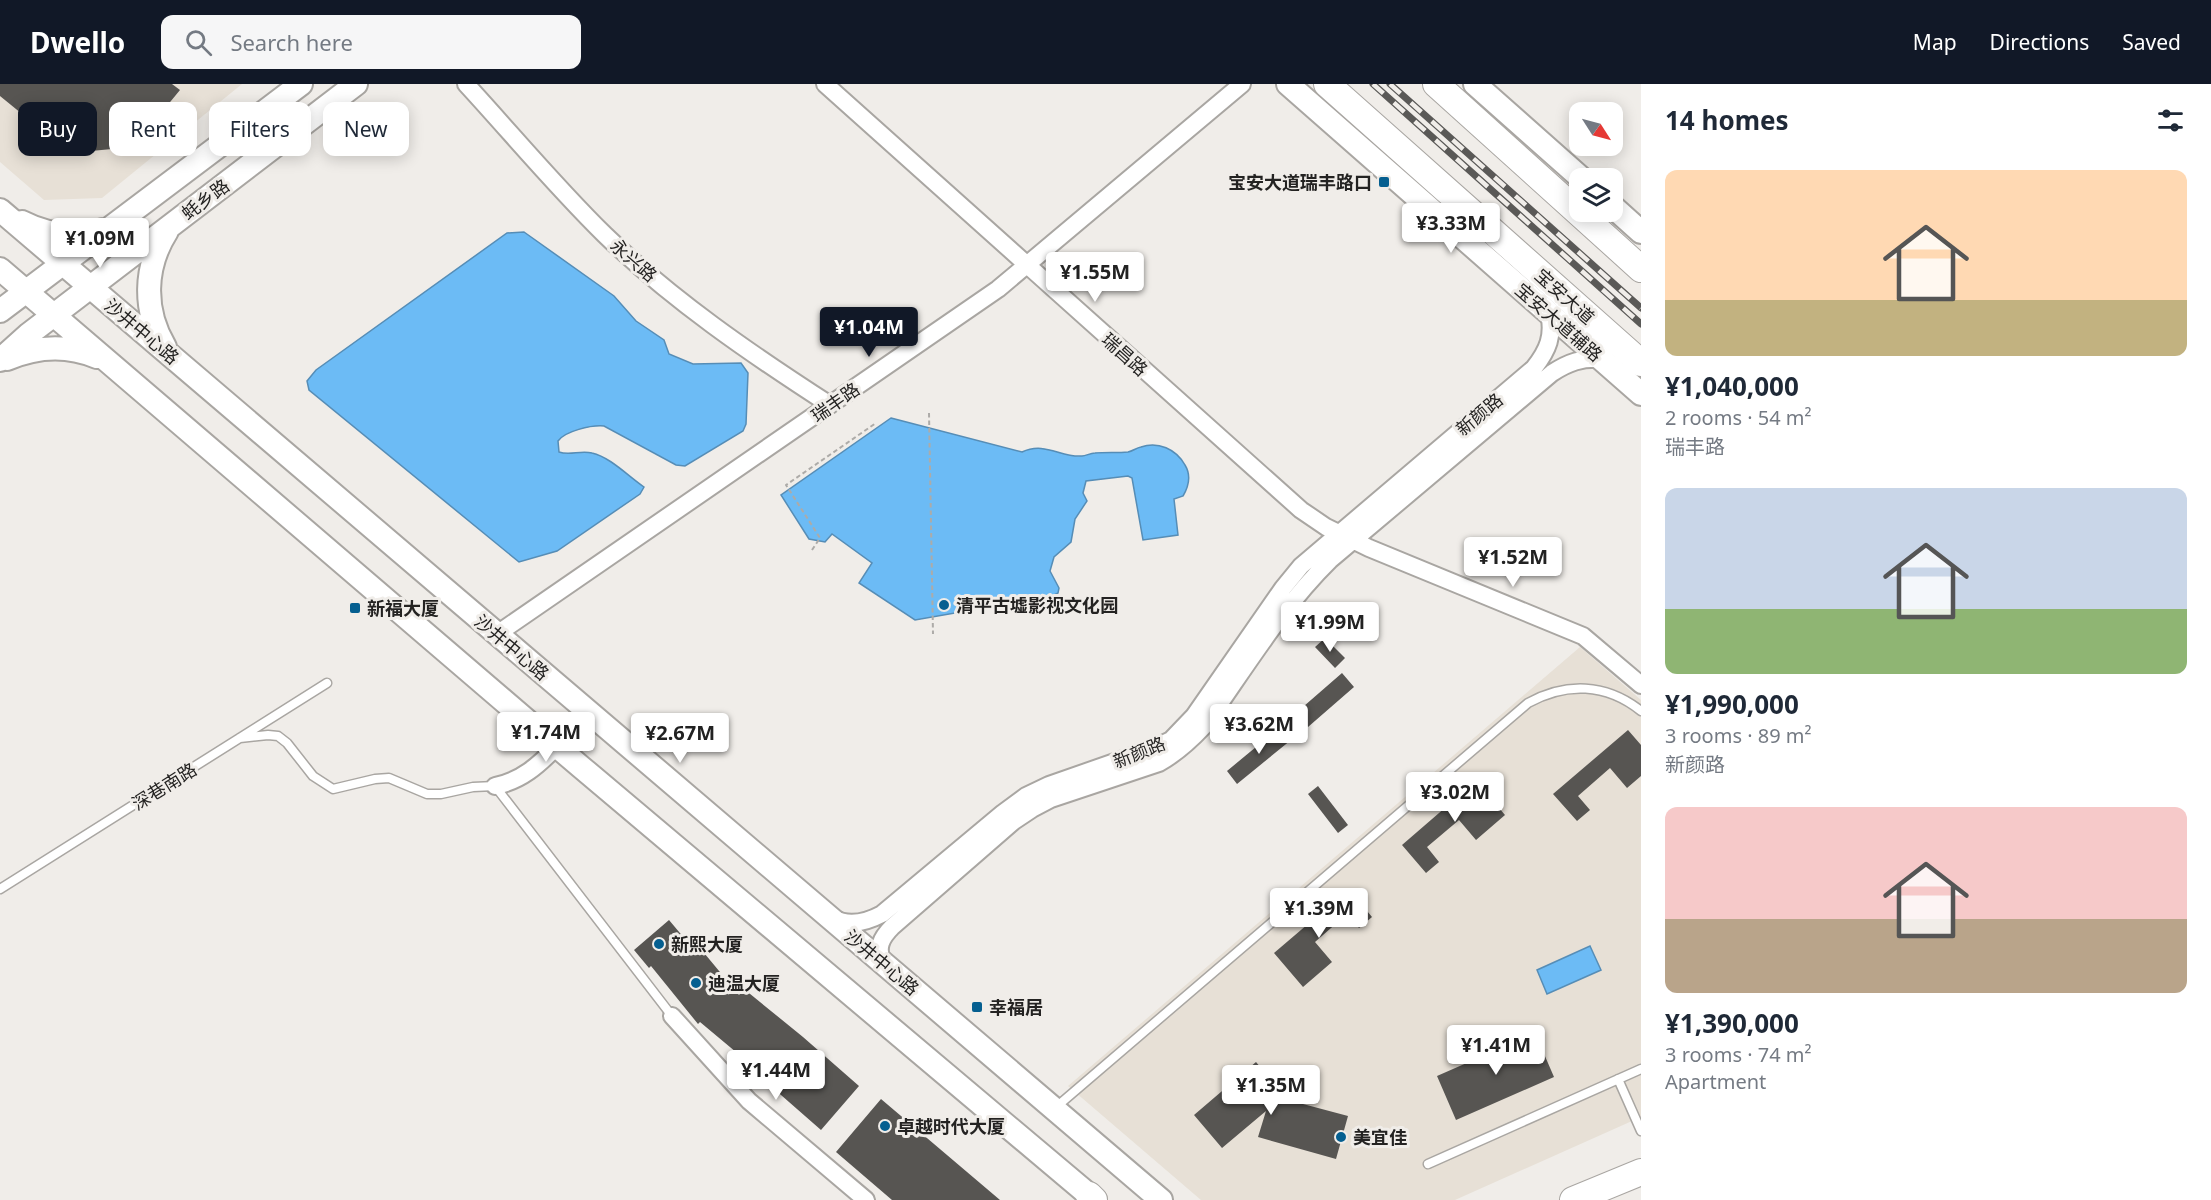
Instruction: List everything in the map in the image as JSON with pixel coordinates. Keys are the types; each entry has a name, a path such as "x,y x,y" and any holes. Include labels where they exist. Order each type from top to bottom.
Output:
{"main road":[{"name":"宝安大道","path":"1327,84 1641,363"},
{"path":"1436,84 1641,269"},
{"path":"1573,1200 1641,1172"}],"street":[{"name":"蚝乡路","path":"0,311 301,84"},
{"name":"蚝乡路","path":"0,361 29,334 356,84"},
{"name":"永兴路","path":"466,84 604,234 642,269 720,330 830,405"},
{"name":"瑞昌路","path":"825,84 1301,510 1379,553 1583,636 1641,685"},
{"name":"瑞丰路","path":"497,634 998,289 1242,84"},
{"name":"宝安大道辅路","path":"1288,84 1641,394"},
{"path":"1475,84 1570,168"},
{"path":"0,210 26,224 60,235 92,233 113,226"},
{"name":"沙井中心路","path":"0,210 1161,1200"},
{"path":"1623,216 1641,232"},
{"path":"170,225 154,255 148,287 153,320 162,341 173,358"},
{"path":"0,269 557,746 1093,1198"},
{"name":"新颜路","path":"883,963 879,951 880,945 892,927 1014,821 1051,799 1159,763 1190,742 1204,726 1294,599 1346,536 1534,368 1549,347 1552,324 1549,313"},
{"path":"0,361 27,351 61,348 84,352 112,365"},
{"name":"新颜路","path":"828,915 837,921 846,923 873,919 1026,796 1049,785 1152,749 1171,740 1194,716 1283,588 1306,561 1346,536 1552,373 1576,360 1601,359"},
{"path":"495,786 519,778 539,766 557,746"},
{"path":"672,1016 749,1101 866,1200"}],"lane":[{"name":"深巷南路","path":"0,889 327,683"},
{"path":"1054,1109 1528,703 1549,692 1585,688 1609,692 1641,711"},
{"path":"240,738 278,736 287,743 313,776 333,789 389,778 427,794 495,786 672,1016"},
{"path":"1428,1164 1641,1069"},
{"path":"1618,1079 1641,1131"}],"path":[{"path":"928,413 933,634"},
{"path":"812,550 820,538 786,485 876,423"}],"shaded area":[{"path":"0,84 242,84 220,102 209,102 209,111 197,121 197,102 109,102 109,156 154,156 102,198 44,200 0,162"},
{"path":"1580,647 1641,700 1641,1117 1455,1200 1201,1200 1068,1086"}],"water":[{"path":"524,232 614,296 636,321 664,340 669,354 693,364 741,363 748,373 746,424 743,431 685,466 676,465 604,426 579,429 561,437 558,441 559,452 588,452 599,455 644,487 640,494 557,551 519,562 309,390 307,381 316,370 507,233"},
{"path":"891,418 1022,452 1038,448 1082,456 1093,453 1128,452 1147,445 1166,448 1181,459 1188,473 1188,484 1183,496 1174,499 1178,535 1143,540 1132,478 1128,476 1086,481 1083,493 1087,501 1075,519 1071,542 1054,557 1050,571 1059,588 1058,593 1052,596 915,620 859,583 872,563 832,534 825,542 809,539 781,495"},
{"path":"1590,946 1601,970 1547,994 1537,970"}],"building":[{"path":"0,84 172,84 180,90 170,102 109,102 109,149 97,150 97,102 18,102 18,111 0,96"},
{"path":"1325,638 1345,658 1335,668 1315,647"},
{"path":"1342,673 1354,687 1308,727 1296,713"},
{"path":"1280,727 1291,740 1237,784 1227,771"},
{"path":"1628,730 1641,745 1641,776 1627,788 1610,768 1578,796 1590,810 1577,821 1553,794"},
{"path":"1476,781 1505,815 1476,840 1459,820 1427,847 1439,862 1426,873 1402,845"},
{"path":"1318,786 1348,825 1338,833 1308,794"},
{"path":"1349,889 1372,917 1359,928 1347,914 1315,942 1332,962 1303,987 1274,953"},
{"path":"669,920 690,945 695,942 739,995 744,989 859,1086 821,1130 765,1081 767,1078 700,1022 698,1024 651,966 649,968 634,950"},
{"path":"1535,1033 1554,1077 1456,1120 1437,1076"},
{"path":"1256,1062 1288,1100 1348,1116 1336,1159 1258,1137 1266,1111 1222,1148 1194,1115"},
{"name":"卓越时代大厦","path":"881,1099 1000,1200 892,1200 836,1152"}],"railway":[{"path":"1373,84 1641,324"},
{"path":"1390,84 1641,308"}],"place":[{"name":"宝安大道瑞丰路口","path":"1384,182"},
{"name":"清平古墟影视文化园","path":"944,605"},
{"name":"新福大厦","path":"355,608"},
{"name":"新熙大厦","path":"659,944"},
{"name":"迪温大厦","path":"696,983"},
{"name":"幸福居","path":"977,1007"},
{"name":"卓越时代大厦","path":"885,1126"},
{"name":"美宜佳","path":"1341,1137"}]}
